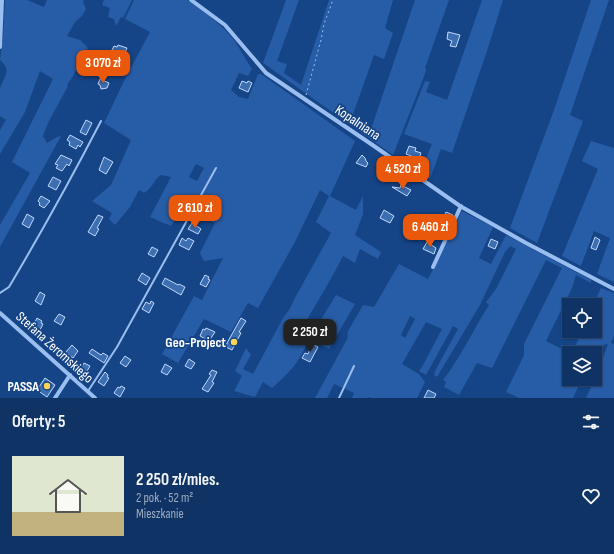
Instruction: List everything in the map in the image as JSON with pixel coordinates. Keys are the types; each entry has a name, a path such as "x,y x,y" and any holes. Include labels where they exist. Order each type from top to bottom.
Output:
{"street":[{"path":"0,47 2,0"},
{"name":"Kopalniana","path":"191,0 225,25 266,73 461,206 526,243 614,288"},
{"path":"433,267 461,206"},
{"name":"Stefana Żeromskiego","path":"0,313 95,398"},
{"path":"55,398 70,375"}],"lane":[{"path":"0,293 9,287 72,178 101,121"},
{"path":"88,391 117,347 216,168"},
{"path":"339,398 354,366"}],"path":[{"path":"305,99 324,24 332,0"}],"shaded area":[{"path":"5,0 27,0 44,7 47,0 84,0 83,2 86,9 82,16 75,22 67,36 80,40 88,48 67,85 68,86 48,123 43,136 47,143 61,136 0,247 0,225 30,173 12,162 53,79 40,71 25,112 0,154 0,130 6,120 0,116 0,89 7,71 6,67 0,60 3,39"},
{"path":"104,0 132,0 123,18 121,17 116,26 114,19 108,17 110,8 102,5"},
{"path":"134,0 187,0 212,18 224,29 234,40 252,69 248,76 239,73 231,90 239,97 248,99 258,74 261,74 355,141 330,196 356,210 363,196 363,214 355,235 381,252 378,259 360,249 355,263 343,256 300,332 309,339 298,361 272,388 263,382 255,397 234,391 242,376 235,371 246,348 251,355 243,369 253,374 331,233 316,222 329,196 320,190 295,242 258,308 248,303 231,332 204,319 178,363 162,354 194,296 202,300 223,258 204,261 200,253 215,223 183,208 171,226 150,217 171,177 161,175 144,193 139,190 130,207 115,225 109,219 112,213 92,201 111,185 131,140 104,123 150,32 125,19","holes":["196,164 204,168 197,181 189,177"]},
{"path":"286,0 299,0 277,61 287,64 284,73 301,85 329,0 393,0 385,28 393,33 384,59 374,55 351,120 370,132 415,0 449,0 425,68 425,74 393,155 263,63"},
{"path":"482,0 503,0 452,153 441,149 430,179 420,173 432,144 404,134 425,81 430,82 426,92 447,100"},
{"path":"591,0 609,0 570,115 583,121 537,243 510,228 554,110"},
{"path":"591,141 614,148 614,282 597,274 610,238 594,231 581,266 562,256 598,169 582,161"},
{"path":"462,211 493,227 479,258 491,264 506,235 591,280 591,283 576,275 567,298 562,298 562,308 546,341 562,349 562,386 579,386 573,398 519,398 506,392 524,355 524,344 562,268 546,260 492,368 477,363 459,395 444,387 446,382 443,380 456,362 489,305 486,302 496,289 516,249 510,246 505,252 480,305 437,377 434,375 436,369 458,329 453,326 426,375 419,371 442,329 426,322 402,364 419,374 425,382 417,398 352,398 354,393 334,384 327,398 315,398 347,340 348,331 363,305 374,307 399,264 428,279","holes":["410,316 415,319 405,338 401,335"]},
{"path":"601,288 614,293 614,336 611,343 614,344 614,398 586,398 592,386 602,386 602,360 608,344 602,347 575,346 579,338 602,338 602,298 596,298"},
{"path":"336,295 355,304 329,349 309,339"}],"building":[{"path":"448,32 460,35 456,47 450,46 452,41 447,39"},
{"path":"118,45 127,48 122,59 115,56 116,54 111,52 114,46 117,47"},
{"path":"100,79 109,83 107,88 101,89 100,85 98,84"},
{"path":"242,81 252,83 248,92 239,88"},
{"path":"86,120 92,123 86,135 80,132"},
{"path":"70,135 83,142 80,147 78,145 76,149 69,145 70,142 67,140"},
{"path":"409,146 416,148 415,151 421,153 419,159 406,154"},
{"path":"61,155 72,160 69,166 67,164 62,171 56,168 58,165 55,164"},
{"path":"362,155 368,163 366,167 356,163"},
{"path":"104,157 113,162 106,174 99,170"},
{"path":"53,177 61,181 56,190 48,186"},
{"path":"401,185 411,190 407,196 392,187 400,188"},
{"path":"41,196 50,201 44,208 39,205 40,203 38,201"},
{"path":"384,210 394,216 390,223 380,218"},
{"path":"446,212 453,215 449,224 442,221"},
{"path":"27,214 34,218 29,228 22,224"},
{"path":"98,215 103,217 97,228 99,229 95,236 88,232"},
{"path":"192,223 201,229 198,234 188,229"},
{"path":"595,237 600,240 596,250 591,248"},
{"path":"182,238 186,241 188,238 194,241 189,250 179,245"},
{"path":"491,239 498,242 495,249 488,246"},
{"path":"427,242 436,248 434,254 423,249"},
{"path":"152,247 158,250 154,257 148,254"},
{"path":"142,273 150,278 146,285 138,280"},
{"path":"205,275 209,277 208,279 210,280 206,287 200,284"},
{"path":"165,278 185,287 181,295 162,284"},
{"path":"40,292 45,295 41,305 35,301"},
{"path":"151,301 154,303 149,313 142,309 146,302 150,304"},
{"path":"59,314 65,317 61,325 54,321"},
{"path":"37,318 42,321 41,323 43,324 40,330 33,326"},
{"path":"241,318 246,321 239,332 241,333 232,350 226,347 227,343"},
{"path":"206,328 215,332 209,341 200,336 203,329 205,330"},
{"path":"312,344 318,347 310,362 302,358 305,353 308,354"},
{"path":"72,345 78,351 73,358 65,353"},
{"path":"92,349 101,355 103,353 108,356 104,363 89,353"},
{"path":"125,356 131,360 126,367 120,363"},
{"path":"189,359 195,363 191,369 185,366"},
{"path":"84,363 90,366 86,373 80,370"},
{"path":"165,364 172,368 167,375 161,372"},
{"path":"212,370 217,372 212,382 214,383 208,392 202,389 211,375 209,374"},
{"path":"105,372 109,378 104,386 98,382"},
{"path":"45,378 55,385 47,397 37,390"},
{"path":"121,386 125,388 120,397 114,393 118,387 120,388"},
{"path":"428,390 436,394 434,398 424,398"}],"place":[{"name":"Geo-Project","path":"234,342"},
{"name":"PASSA","path":"47,386"}]}
